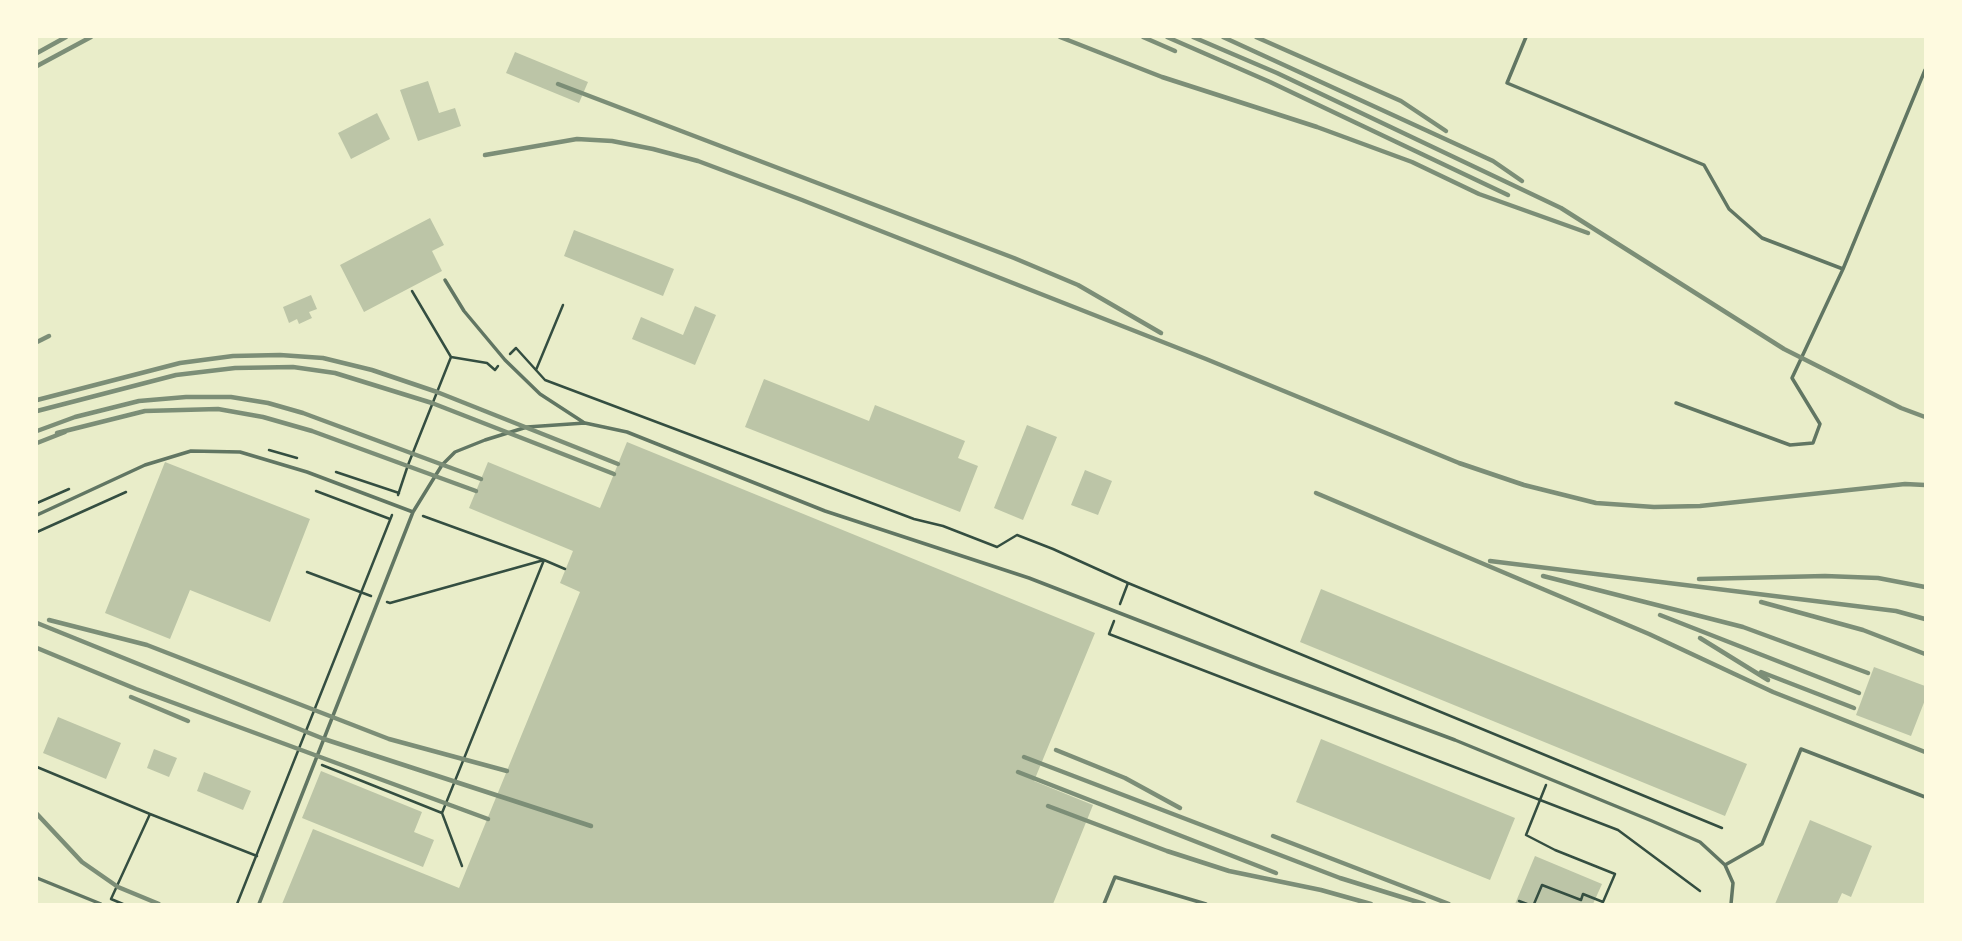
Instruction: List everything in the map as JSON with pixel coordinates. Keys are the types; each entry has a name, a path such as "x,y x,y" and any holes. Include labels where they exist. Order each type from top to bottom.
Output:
{"lane":[{"path":"1526,37 1507,83 1704,165 1729,209 1762,238 1843,269"},
{"path":"1676,403 1790,446 1814,443 1820,424 1792,378 1843,269 1925,70"},
{"path":"445,280 464,311 505,360 540,394 585,423"},
{"path":"259,904 413,512 434,475 455,452 485,440 527,427 585,423 627,432 825,511 1030,578 1549,777 1700,842 1725,865 1733,883 1731,904"},
{"path":"37,515 145,465 191,451 240,452 307,472 413,512"},
{"path":"1725,865 1762,844 1801,749 1925,797"},
{"path":"1104,904 1115,877 1206,904"},
{"path":"37,878 101,904"}],"path":[{"path":"412,291 451,357 487,363 495,370 516,348 545,380 609,406 997,547 1017,535 1722,828"},
{"path":"536,370 563,305"},
{"path":"237,904 396,505 408,465 451,357"},
{"path":"265,449 301,460"},
{"path":"326,468 399,494"},
{"path":"37,503 69,489"},
{"path":"316,491 390,519"},
{"path":"37,532 126,492"},
{"path":"413,512 565,569"},
{"path":"307,572 390,603 544,561"},
{"path":"462,866 442,813 544,561"},
{"path":"1128,583 1110,634 1618,830 1700,891"},
{"path":"297,755 442,813"},
{"path":"1534,904 1542,885 1581,900 1583,894 1603,902 1615,874 1526,835 1556,759"},
{"path":"37,767 257,856"},
{"path":"123,904 111,899 150,814"},
{"path":"1519,901 1527,904"}],"building":[{"path":"515,52 588,82 579,103 506,73"},
{"path":"428,81 439,113 455,108 461,126 418,141 400,90"},
{"path":"377,113 390,139 351,159 338,133"},
{"path":"430,218 444,245 432,251 442,271 364,312 340,265"},
{"path":"574,230 674,269 663,296 564,256"},
{"path":"311,295 317,309 309,312 312,318 299,324 297,319 289,323 283,307"},
{"path":"695,306 716,315 695,365 632,339 641,317 683,335"},
{"path":"764,379 869,421 875,405 965,441 958,458 978,466 960,512 745,427"},
{"path":"1027,425 1057,437 1023,520 994,508"},
{"path":"627,442 1095,633 1034,781 1093,805 1053,904 282,904 313,829 459,888 580,592 560,583 573,551 469,508 488,462 600,508"},
{"path":"165,462 310,519 270,622 190,590 170,639 105,613"},
{"path":"1085,470 1112,481 1098,515 1071,505"},
{"path":"1321,589 1747,764 1725,816 1300,642"},
{"path":"1874,667 1925,686 1925,700 1911,736 1856,715"},
{"path":"58,717 121,743 106,779 43,753"},
{"path":"1321,739 1515,818 1490,880 1296,802"},
{"path":"154,749 177,758 169,777 147,768"},
{"path":"321,771 422,812 414,832 434,840 423,867 302,818"},
{"path":"204,772 251,791 243,810 197,791"},
{"path":"1810,820 1872,846 1851,897 1842,893 1837,904 1775,904"},
{"path":"1535,856 1602,884 1593,904 1515,904"}],"railway":[{"path":"37,53 66,37"},
{"path":"37,66 91,37"},
{"path":"1060,37 1162,77 1317,127 1412,162 1479,194 1588,233"},
{"path":"1143,37 1175,51"},
{"path":"1167,37 1270,82 1508,195"},
{"path":"1193,37 1277,73 1561,208 1784,349 1901,408 1925,417"},
{"path":"1223,37 1493,161 1522,181"},
{"path":"1256,37 1401,101 1446,131"},
{"path":"558,84 1014,258 1078,285 1161,333"},
{"path":"485,155 577,139 612,141 698,161 1206,359 1459,463 1524,485 1596,503 1654,507 1700,506 1905,484 1925,485"},
{"path":"37,342 49,336"},
{"path":"37,400 180,363 233,356 323,358 372,370 437,392 618,464"},
{"path":"37,411 176,375 235,368 293,367 335,373 432,403 614,474"},
{"path":"37,431 75,417 139,401 231,397 268,403 303,413 481,479"},
{"path":"57,433 145,411 218,409 263,417 312,431 476,491"},
{"path":"37,443 65,432"},
{"path":"1316,493 1649,634 1773,692 1925,752"},
{"path":"1490,561 1896,611 1925,619"},
{"path":"1543,576 1743,627 1868,673"},
{"path":"1699,579 1825,576 1878,578 1925,587"},
{"path":"1761,602 1863,630 1925,654"},
{"path":"1660,615 1859,693"},
{"path":"49,620 147,645 389,739 507,771"},
{"path":"37,623 324,739 591,826"},
{"path":"1700,638 1768,680"},
{"path":"37,648 136,689 488,819"},
{"path":"1761,672 1854,708"},
{"path":"131,697 188,721"},
{"path":"1056,750 1125,778 1180,808"},
{"path":"1024,757 1340,878 1424,904"},
{"path":"1018,772 1276,873"},
{"path":"1048,806 1167,851 1229,871 1321,890 1371,904"},
{"path":"37,814 82,862 118,887 159,904"},
{"path":"1273,836 1449,904"}]}
